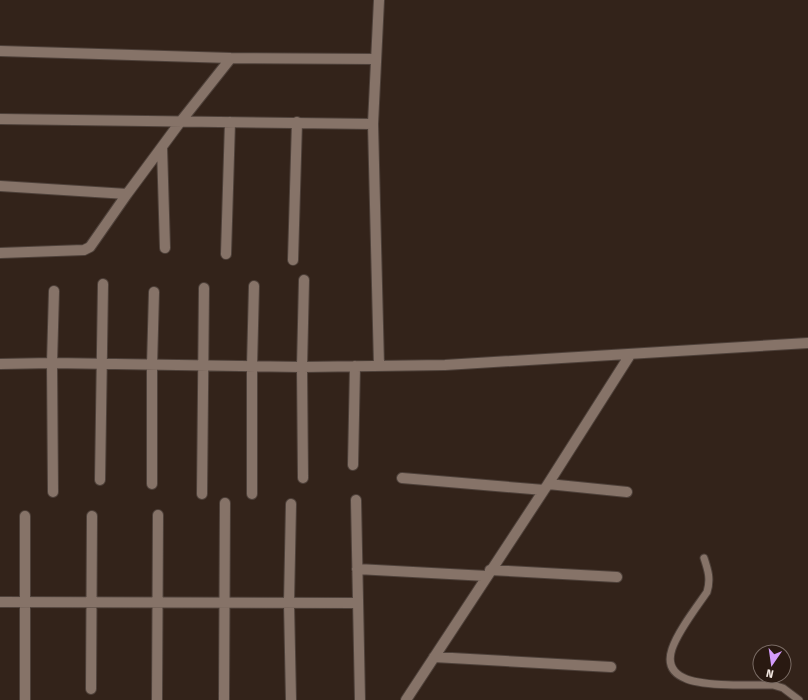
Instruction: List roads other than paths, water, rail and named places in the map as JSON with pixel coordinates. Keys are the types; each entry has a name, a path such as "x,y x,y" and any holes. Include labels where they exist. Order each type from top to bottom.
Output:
{"street":[{"path":"379,0 373,124 379,366"},
{"path":"0,51 231,58 376,59"},
{"path":"0,253 84,250 90,247 126,194 231,58"},
{"path":"0,119 373,124"},
{"path":"226,254 230,122"},
{"path":"293,260 297,122"},
{"path":"162,147 165,248"},
{"path":"0,186 126,194"},
{"path":"303,478 302,367 304,280"},
{"path":"100,480 103,284"},
{"path":"252,494 252,366 254,286"},
{"path":"202,494 204,288"},
{"path":"53,492 52,364 54,291"},
{"path":"152,484 152,366 154,292"},
{"path":"0,364 302,367 445,365 630,355 808,343"},
{"path":"406,700 488,573 546,487 630,355"},
{"path":"353,465 355,366"},
{"path":"402,478 627,492"},
{"path":"356,500 360,700"},
{"path":"224,700 225,503"},
{"path":"291,504 289,603 291,700"},
{"path":"157,700 158,515"},
{"path":"25,516 25,700"},
{"path":"92,516 92,690"},
{"path":"357,569 617,577"},
{"path":"0,602 358,603"},
{"path":"434,657 611,667"}],"lane":[{"path":"704,558 710,577 710,585 707,592 675,640 671,651 670,662 673,670 682,677 706,684 773,686 783,688 799,700"}]}
